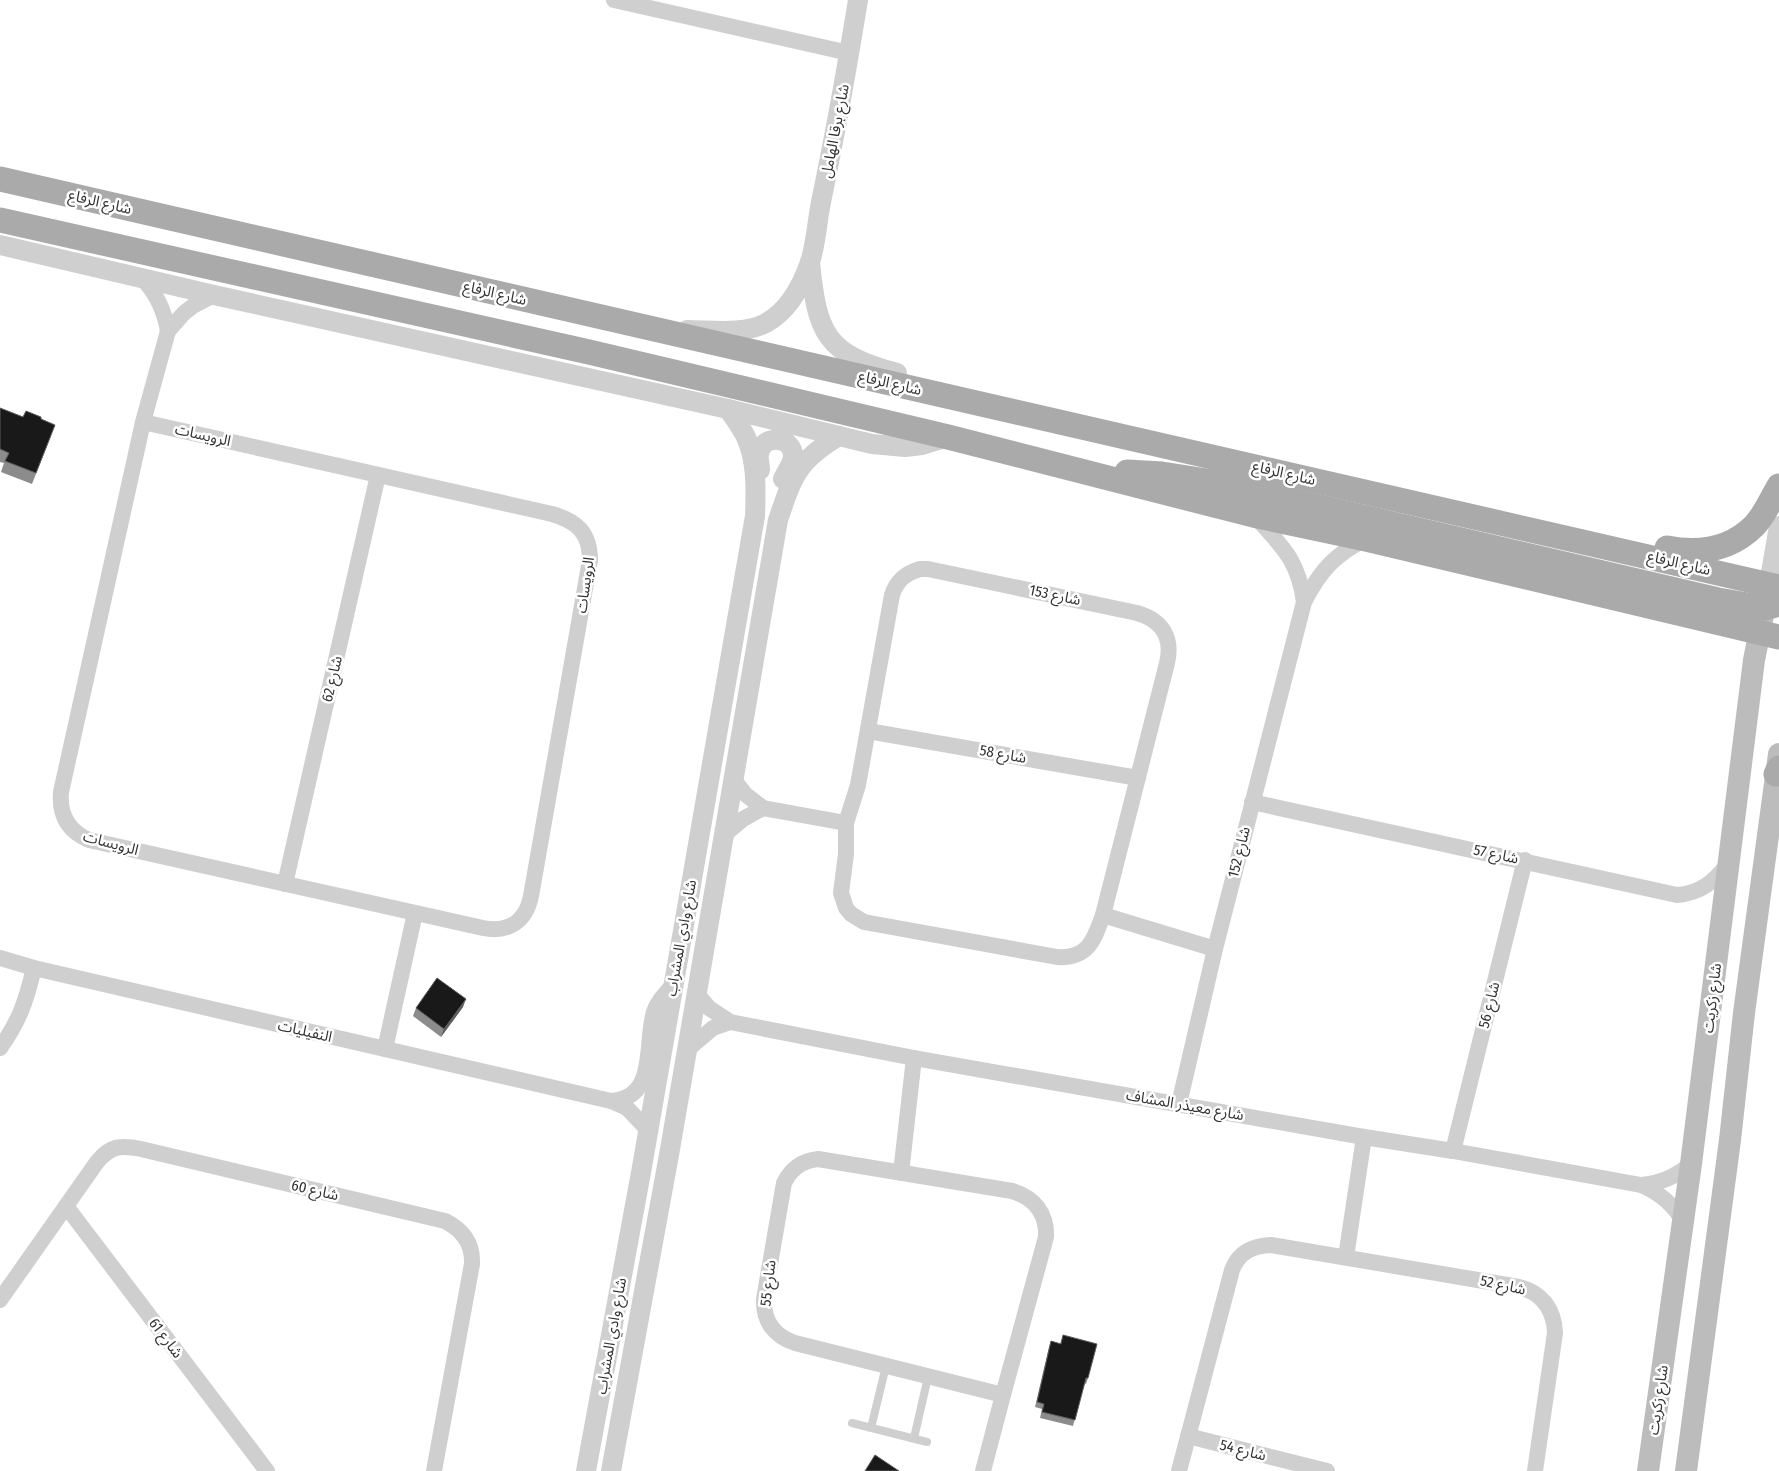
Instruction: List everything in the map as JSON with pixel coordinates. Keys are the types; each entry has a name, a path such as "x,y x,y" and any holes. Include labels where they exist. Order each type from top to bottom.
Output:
{"main road":[{"name":"شارع الرفاع","path":"0,179 1583,541 1774,600"},
{"path":"0,220 589,352 948,437 1084,473 1254,515 1366,539 1768,642 1769,620 1774,600 1718,600 1213,482 1153,473 1084,473"},
{"path":"1583,541 1622,540 1694,551 1721,547 1733,541 1754,525 1763,514 1779,486"},
{"name":"شارع زكريت","path":"1648,1471 1691,1164 1729,863 1768,642"},
{"path":"1686,1471 1778,765"}],"street":[{"path":"614,0 850,53"},
{"name":"شارع برقا الهامل","path":"656,330 740,330 752,328 766,323 789,303 810,262 835,137 858,0"},
{"path":"0,245 880,445 922,445 948,437"},
{"name":"شارع برقا الهامل","path":"810,262 818,318 826,335 842,350 862,363 926,382 967,401"},
{"path":"143,279 153,290 160,303 168,331"},
{"name":"الرويسات","path":"143,422 561,517 578,526 584,533 590,551 589,570 533,886 526,912 521,918 508,927 491,930 89,840 68,825 61,810 60,801 63,783 143,422 168,331 184,313 214,295"},
{"name":"شارع وادي المشراب","path":"586,1471 648,1130 755,516 755,474 750,448 740,426 728,409"},
{"name":"شارع وادي المشراب","path":"611,1471 697,994 778,520 791,483 803,464 819,449 839,436"},
{"path":"755,516 761,486 759,454 764,444 770,440 781,440 790,448 793,460 781,482 777,511 778,520"},
{"name":"شارع 62","path":"285,884 378,475"},
{"name":"شارع 152","path":"1254,515 1294,564 1302,585 1304,602"},
{"path":"1774,600 1779,526"},
{"name":"شارع 152","path":"1179,1104 1215,949 1304,602 1314,581 1328,565 1342,552 1366,539"},
{"name":"شارع 153","path":"920,569 928,569 1138,613 1155,620 1166,635 1170,654 1138,778 1103,916 1090,946 1078,954 1064,957 864,922 851,914 846,908 841,894 846,854 846,823 858,785 892,595 899,580 906,575 920,569"},
{"name":"شارع 58","path":"868,731 1138,778"},
{"path":"734,780 745,794 763,808 846,823"},
{"name":"شارع 57","path":"1252,802 1525,860 1677,895 1687,894 1704,888 1712,883 1729,863"},
{"path":"725,834 743,819 763,808"},
{"name":"شارع 56","path":"1453,1150 1525,860"},
{"path":"385,1049 415,913"},
{"path":"1103,916 1215,949"},
{"name":"النفيليات","path":"0,958 34,968 610,1101 627,1108 648,1130"},
{"path":"0,1048 25,1004 34,968"},
{"path":"610,1101 630,1096 640,1086 645,1072 654,1013 661,999 672,986"},
{"name":"شارع معيذر المشاف","path":"697,994 709,1008 730,1022 914,1058 1364,1137 1453,1150 1641,1185 1652,1189 1670,1203 1683,1221"},
{"path":"687,1050 713,1028 730,1022"},
{"path":"901,1173 914,1058"},
{"path":"1346,1257 1364,1137"},
{"name":"شارع 60","path":"0,1300 102,1156 116,1147 122,1146 445,1221 458,1229 468,1241 472,1264 434,1471"},
{"name":"شارع 55","path":"983,1471 1046,1237 1046,1228 1041,1211 1029,1198 1012,1191 818,1160 809,1160 794,1169 784,1184 764,1299 763,1307 768,1323 773,1330 786,1341 1003,1396"},
{"name":"شارع معيذر المشاف","path":"1641,1185 1655,1184 1668,1180 1691,1164"},
{"name":"شارع 61","path":"66,1206 267,1471"},
{"name":"شارع 52","path":"1179,1471 1229,1278 1240,1256 1253,1247 1271,1245 1519,1287 1533,1292 1546,1303 1553,1317 1555,1333 1535,1471"},
{"name":"شارع 54","path":"1188,1436 1327,1471"}],"lane":[{"path":"871,1428 886,1366"},
{"path":"914,1438 928,1377"},
{"path":"852,1423 927,1442"}],"building":[{"path":"0,408 23,417 26,411 55,425 36,473 5,461 9,453 0,449"},
{"path":"437,978 466,999 444,1029 416,1008"},
{"path":"1063,1335 1097,1344 1075,1420 1042,1412 1044,1404 1037,1402 1051,1341 1061,1344"},
{"path":"875,1455 899,1471 865,1471"}]}
